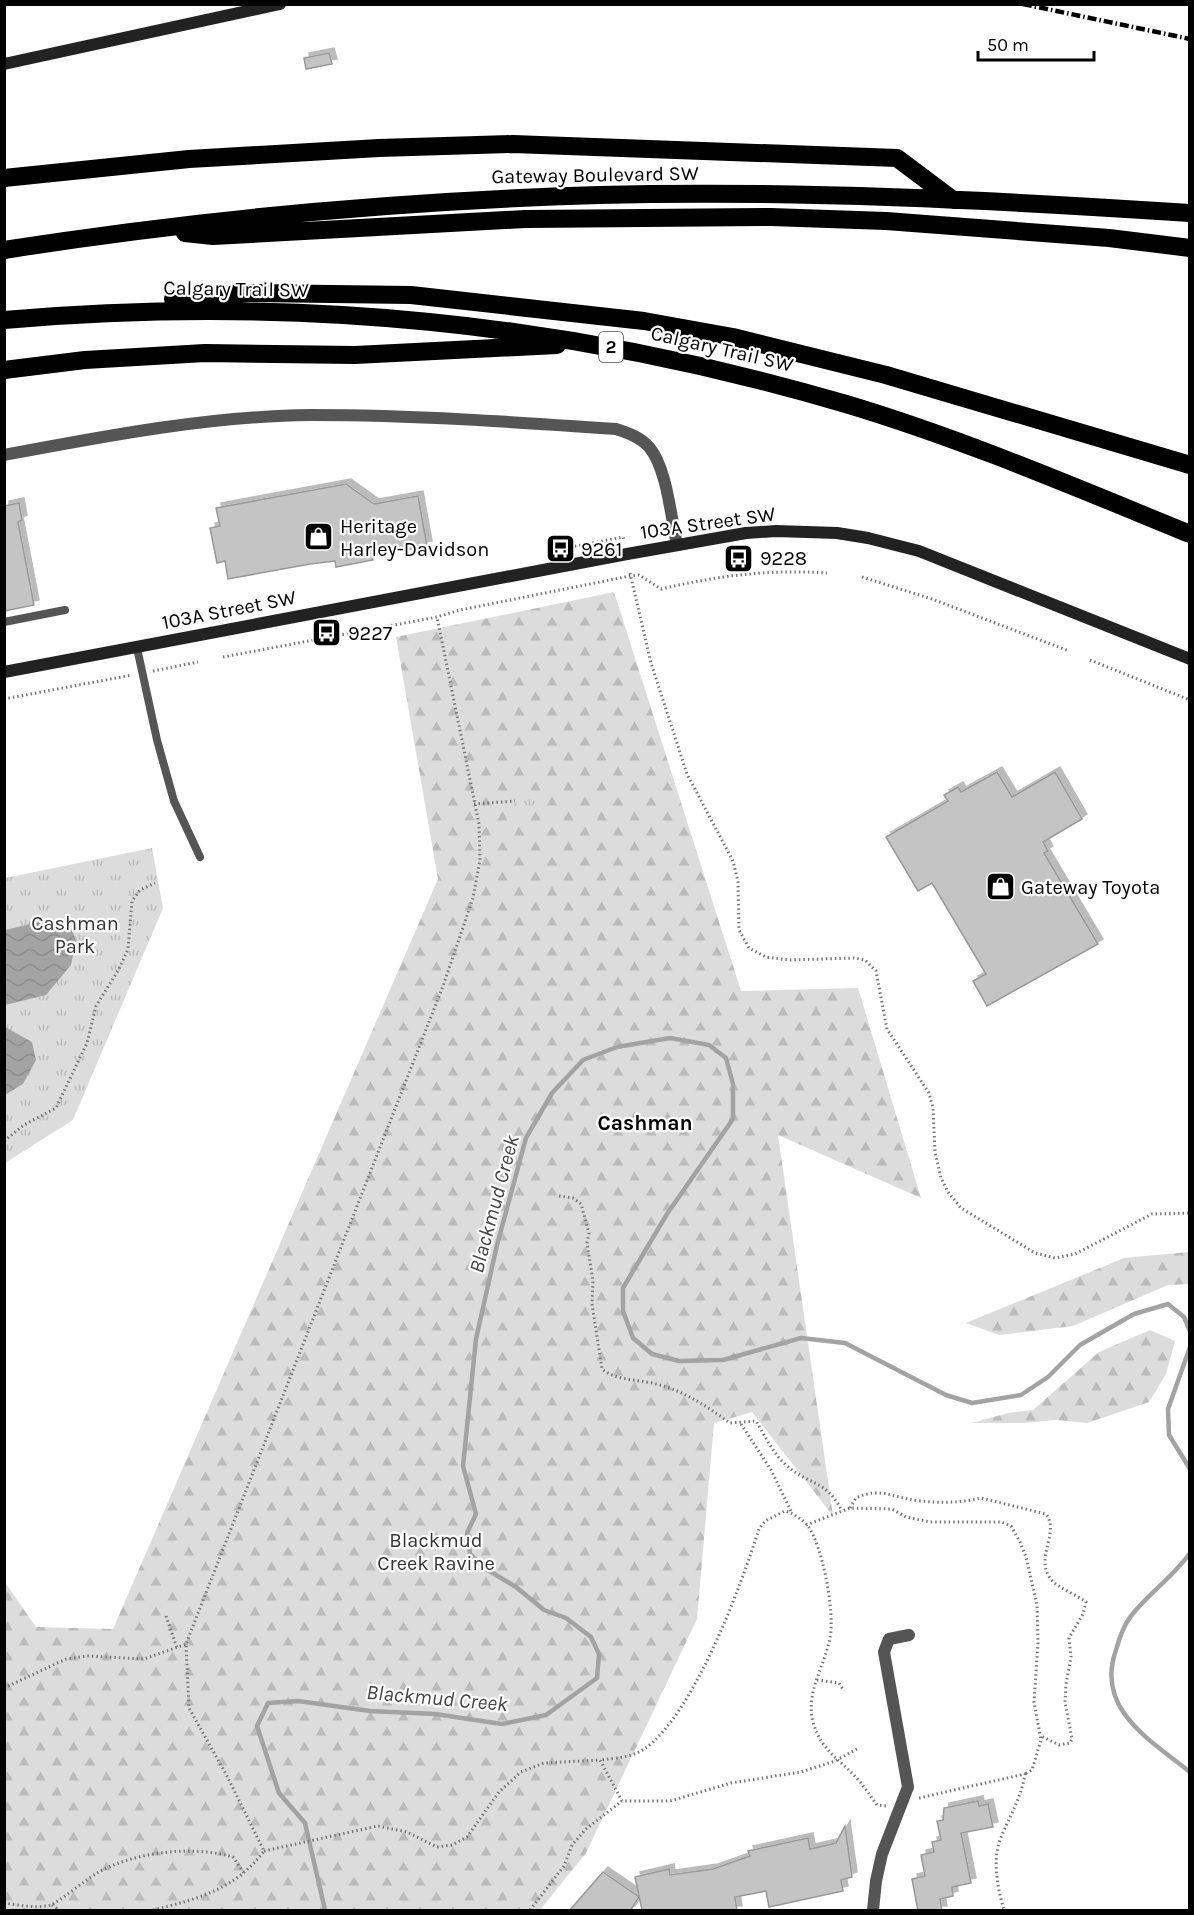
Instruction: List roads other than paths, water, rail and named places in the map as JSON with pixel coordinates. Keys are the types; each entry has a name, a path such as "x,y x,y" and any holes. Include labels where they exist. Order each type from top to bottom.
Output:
{"highway":[{"path":"4,178 189,159 379,148 513,144 897,158 953,200"},
{"name":"Gateway Boulevard SW","path":"4,250 152,229 365,208 536,197 790,194 1190,213"},
{"path":"152,229 213,236 525,219 771,217 886,221 1108,238 1190,248"},
{"path":"4,319 102,301 248,293 411,295 644,321 733,337 856,367 1190,465"},
{"name":"Calgary Trail SW","path":"4,319 101,312 308,312 472,324 593,344 684,361 850,405 1053,478 1190,534"},
{"path":"4,370 85,360 206,353 354,355 593,344"}],"street":[{"path":"4,64 280,4"},
{"path":"4,455 217,422 310,415 441,419 616,429 636,436 649,447 661,471 677,545"},
{"name":"103A Street SW","path":"4,672 677,545 746,533 776,531 805,531 868,538 920,551 1190,659"},
{"path":"871,1910 882,1854 898,1807 908,1787 884,1652 890,1639 909,1635"}],"lane":[{"path":"4,622 65,610"},
{"path":"136,648 174,801 200,857"}],"water":[{"path":"52,919 71,927 76,941 71,965 46,995 5,1005 5,930"},
{"path":"5,1027 32,1042 36,1060 23,1084 5,1095"}],"waterway":[{"name":"Blackmud Creek","path":"325,1910 305,1823 279,1793 257,1726 268,1703 298,1701 370,1711 435,1714 502,1724 546,1715 597,1678 599,1654 591,1637 566,1618 544,1610 516,1587 486,1569 470,1554 467,1533 476,1514 463,1466 476,1339 497,1245 526,1138 552,1093 583,1060 617,1047 670,1038 709,1045 726,1058 733,1084 733,1119 667,1214 623,1288 623,1311 633,1338 652,1354 679,1361 723,1360 801,1338 845,1343 946,1395 972,1403 1021,1395 1048,1377 1080,1345 1134,1314 1168,1304 1184,1317 1190,1331"},
{"name":"Blackmud Creek","path":"1190,1347 1168,1409 1169,1435 1190,1469"},
{"name":"Blackmud Creek","path":"1190,1553 1128,1620 1119,1641 1111,1671 1113,1689 1119,1706 1130,1721 1190,1772"}],"railway":[{"path":"1023,4 1190,39"}],"place":[{"name":"Heritage Harley-Davidson","path":"319,537"},
{"name":"9261","path":"560,549"},
{"name":"9228","path":"739,558"},
{"name":"9227","path":"327,633"},
{"name":"Gateway Toyota","path":"1000,887"}],"district":[{"name":"Cashman","path":"645,1123"}],"park label":[{"name":"Cashman Park","path":"75,934"},
{"name":"Blackmud Creek Ravine","path":"436,1552"}]}
